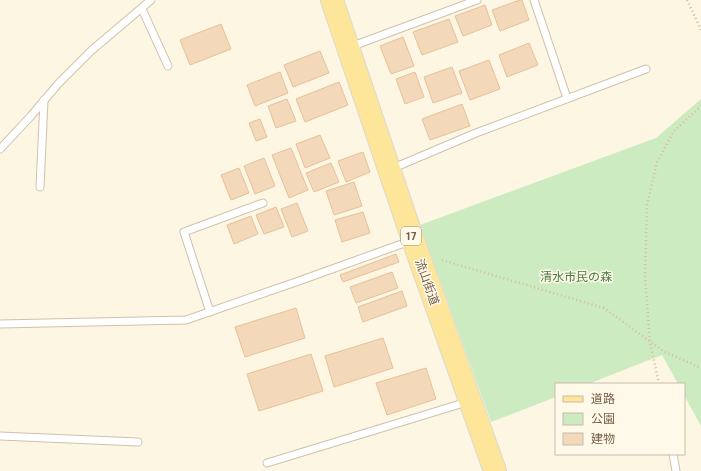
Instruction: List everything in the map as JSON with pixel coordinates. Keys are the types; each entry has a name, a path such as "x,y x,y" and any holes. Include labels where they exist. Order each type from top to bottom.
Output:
{"main road":[{"name":"流山街道","path":"332,0 415,247 495,471"}],"lane":[{"path":"0,149 58,84 92,50 151,0"},
{"path":"348,47 477,0"},
{"path":"534,0 567,98"},
{"path":"142,9 168,66"},
{"path":"389,170 476,133 646,69"},
{"path":"40,188 44,100"},
{"path":"210,312 184,232 263,203"},
{"path":"0,324 186,320 415,247"},
{"path":"267,463 470,401"},
{"path":"0,436 138,442"},
{"path":"673,455 676,471"}],"path":[{"path":"687,0 701,30"},
{"path":"659,383 650,342 645,276 647,205 657,162 674,130 701,106"},
{"path":"415,247 604,308 663,351 701,368"}],"green space":[{"name":"清水市民の森","path":"701,99 701,426 685,397 685,383 677,383 662,355 591,383 555,383 555,397 491,422 420,225 656,138"}],"building":[{"path":"522,0 529,20 500,31 492,10"},
{"path":"485,5 492,25 463,36 455,16"},
{"path":"449,19 458,42 422,55 413,32"},
{"path":"221,24 231,49 190,65 180,40"},
{"path":"403,37 414,66 391,74 380,46"},
{"path":"529,43 538,65 507,77 499,55"},
{"path":"320,51 329,73 293,87 284,65"},
{"path":"489,60 500,89 470,100 459,71"},
{"path":"452,67 462,93 433,103 424,77"},
{"path":"280,72 288,93 255,106 247,85"},
{"path":"415,72 424,97 405,104 396,79"},
{"path":"339,82 348,105 305,122 296,99"},
{"path":"287,99 296,121 276,128 268,106"},
{"path":"462,104 470,126 430,140 422,119"},
{"path":"260,119 267,137 256,141 249,123"},
{"path":"320,135 330,158 305,168 296,144"},
{"path":"291,148 308,190 289,198 272,155"},
{"path":"363,152 370,172 346,182 338,161"},
{"path":"264,158 275,186 255,194 244,166"},
{"path":"331,163 339,182 314,192 306,173"},
{"path":"239,168 249,193 231,200 221,175"},
{"path":"354,182 362,206 334,215 326,191"},
{"path":"297,203 308,231 292,237 281,209"},
{"path":"276,207 284,227 264,234 256,215"},
{"path":"363,212 370,233 342,242 335,220"},
{"path":"251,216 258,234 234,244 227,225"},
{"path":"396,254 399,262 343,282 340,275"},
{"path":"392,272 398,288 356,303 350,287"},
{"path":"402,291 407,306 363,322 358,307"},
{"path":"296,308 305,338 245,357 235,327"},
{"path":"383,338 393,368 334,387 325,356"},
{"path":"311,354 323,391 259,411 247,374"},
{"path":"426,368 436,399 387,415 376,383"}]}
